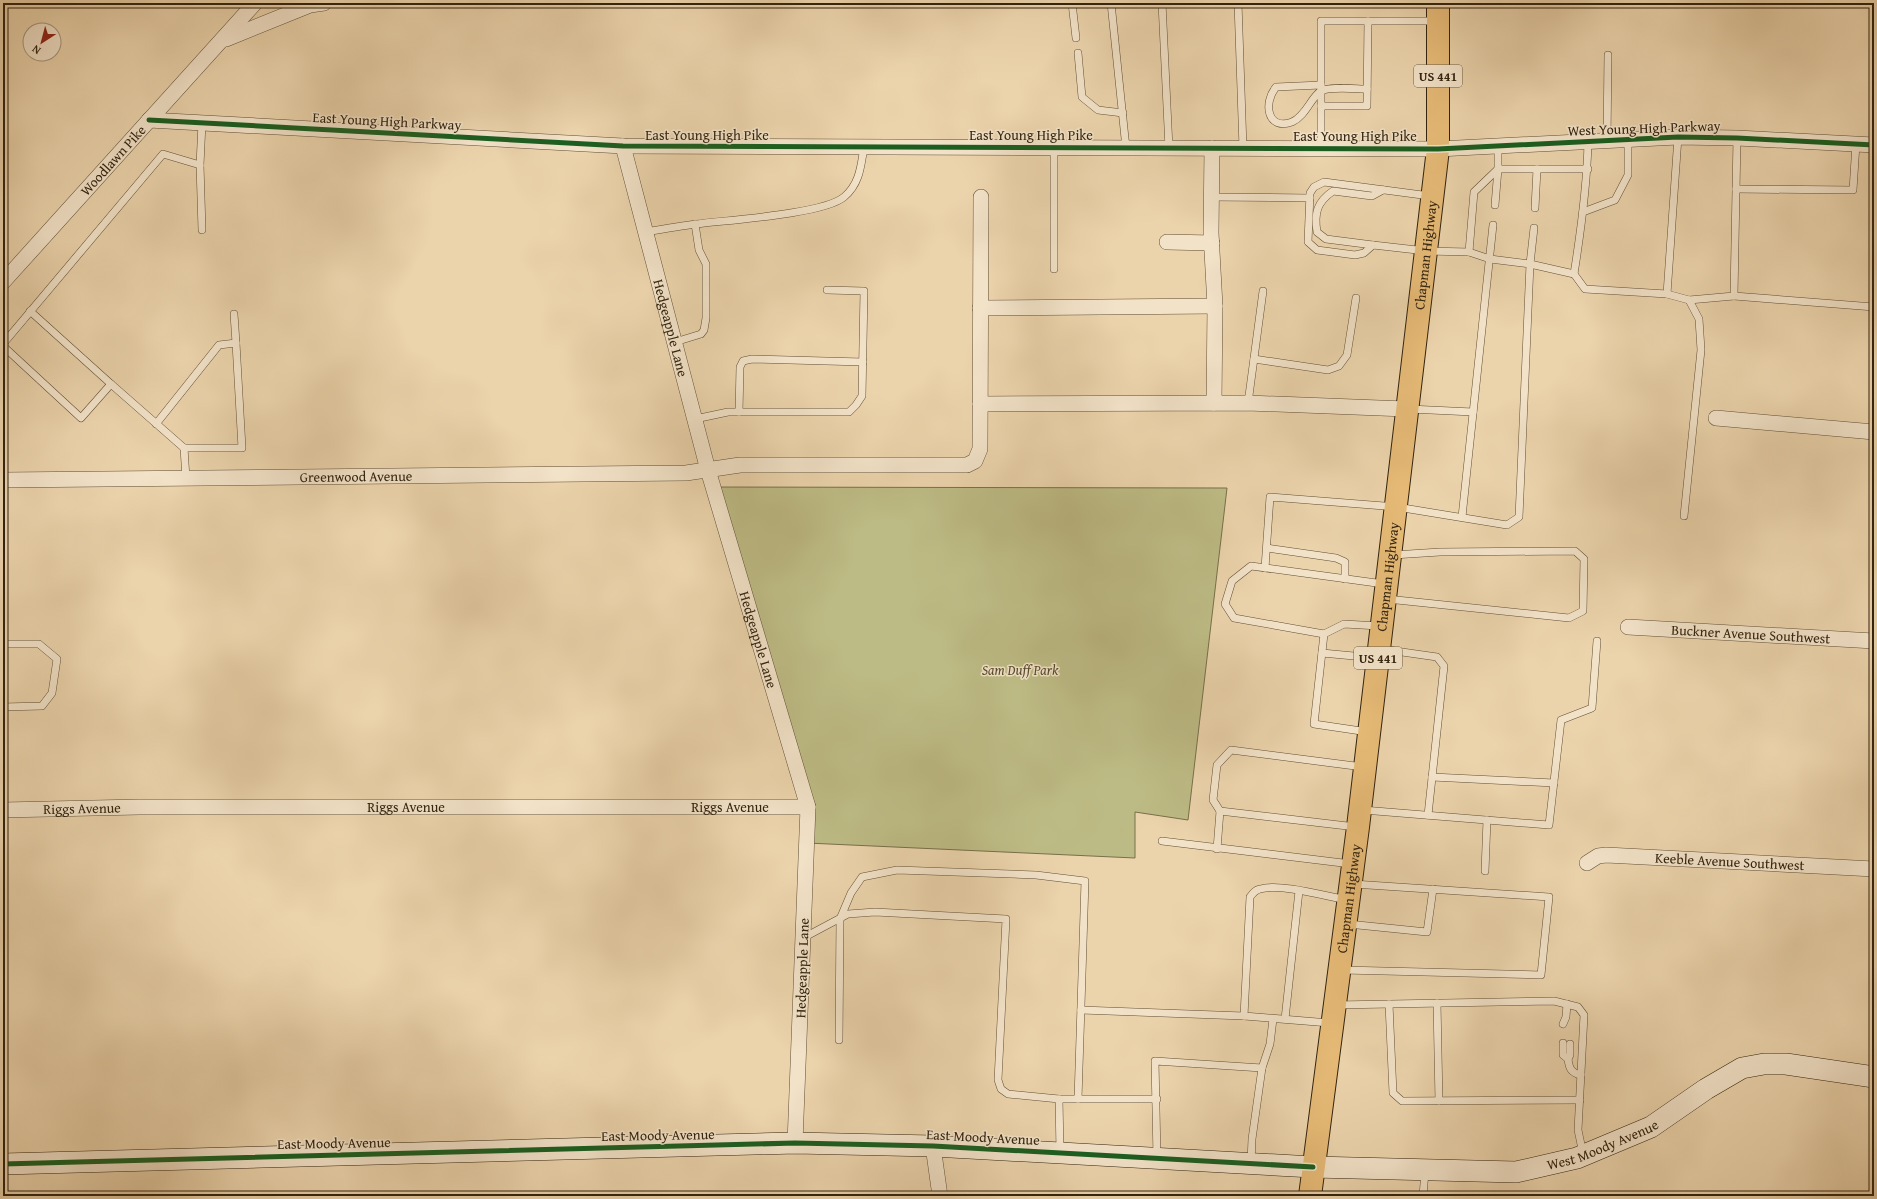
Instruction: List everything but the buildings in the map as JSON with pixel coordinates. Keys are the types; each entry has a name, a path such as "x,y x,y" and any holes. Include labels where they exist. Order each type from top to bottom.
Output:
{"highway":[{"name":"Chapman Highway","path":"1310,1196 1360,818 1385,592 1397,507 1406,409 1438,149 1438,12"}],"main road":[{"name":"West Moody Avenue","path":"1313,1167 1425,1171 1516,1172 1583,1155 1651,1127 1706,1089 1742,1068 1764,1064 1786,1064 1874,1077"},
{"name":"East Moody Avenue","path":"3,1164 795,1143 933,1146 1158,1160 1313,1167"}],"street":[{"name":"Woodlawn Pike","path":"3,282 256,3"},
{"path":"222,40 310,5 324,3"},
{"name":"East Young High Parkway","path":"149,120 623,146"},
{"name":"West Young High Parkway","path":"1438,149 1678,137 1738,138 1874,145"},
{"name":"East Young High Pike","path":"623,146 1438,149"},
{"name":"Hedgeapple Lane","path":"623,146 708,470 808,807 795,1143"},
{"path":"1212,148 1211,197 1215,306 1214,403"},
{"path":"981,197 980,404 1248,403 1406,409"},
{"path":"1167,242 1212,243"},
{"path":"980,308 1215,306"},
{"name":"Greenwood Avenue","path":"3,480 686,473 740,465 967,465 975,461 980,449 980,404"},
{"path":"1716,418 1874,432"},
{"name":"Buckner Avenue Southwest","path":"1628,627 1874,641"},
{"name":"Riggs Avenue","path":"3,810 139,806 808,807"},
{"name":"Keeble Avenue Southwest","path":"1587,863 1598,856 1606,855 1874,869"},
{"path":"933,1146 940,1196"}],"lane":[{"path":"1072,3 1076,38"},
{"path":"1111,3 1126,148"},
{"path":"1162,3 1169,148"},
{"path":"1238,3 1243,148"},
{"path":"1321,148 1321,21 1368,21 1438,12"},
{"path":"1321,106 1367,106 1368,21"},
{"path":"1078,52 1082,98 1098,110 1123,113"},
{"path":"1607,140 1608,55"},
{"path":"1321,88 1296,120 1283,124 1276,122 1270,114 1268,104 1271,93 1276,88 1283,86 1321,88 1329,89 1367,89"},
{"path":"202,123 200,165 202,230"},
{"path":"1667,294 1678,137"},
{"path":"1734,296 1738,138"},
{"path":"1583,212 1615,200 1628,175 1628,140"},
{"path":"1574,274 1588,169 1588,142"},
{"path":"1736,189 1853,190 1856,144"},
{"path":"1495,205 1498,146"},
{"path":"646,232 796,211 835,203 853,188 859,177 864,147"},
{"path":"1054,147 1054,269"},
{"path":"111,384 80,418 3,345 163,154 200,165"},
{"path":"1469,252 1474,192 1498,169 1588,169"},
{"path":"1536,208 1537,169"},
{"path":"1373,245 1364,254 1317,250 1312,246 1308,242 1310,193 1314,187 1324,182 1432,196"},
{"path":"1383,190 1372,196 1333,191 1325,196 1318,208 1315,218 1317,232 1326,239 1426,251 1469,252 1490,259 1530,264 1574,274 1585,289 1667,294 1689,300 1734,296 1874,306"},
{"path":"1211,197 1310,198"},
{"path":"675,342 701,334 704,330 706,318 706,264 699,250 695,224"},
{"path":"1462,517 1493,225"},
{"path":"1265,568 1270,497 1397,507 1507,525 1519,517 1530,264 1534,228"},
{"path":"695,419 728,412 849,412 862,396 864,291 827,290"},
{"path":"1248,403 1263,290"},
{"path":"1254,360 1328,370 1339,366 1347,355 1356,298"},
{"path":"1684,516 1701,350 1699,319 1689,300"},
{"path":"30,311 184,448 242,448 234,314"},
{"path":"156,424 218,345 236,343"},
{"path":"739,412 740,367 743,361 752,359 863,362"},
{"path":"1406,409 1473,412"},
{"path":"184,448 186,478"},
{"path":"1267,548 1336,558 1345,562 1345,579"},
{"path":"1382,626 1344,624 1324,634 1234,618 1225,604 1232,581 1251,566 1345,579 1385,592 1569,618 1583,612 1584,559 1575,551 1440,552 1390,555"},
{"path":"1324,634 1314,724 1369,732"},
{"path":"1220,811 1360,818 1428,815 1549,825 1561,720 1592,708 1597,641"},
{"path":"3,644 39,644 57,659 52,693 42,706 3,707"},
{"path":"1322,653 1378,653 1437,657 1444,666 1428,815"},
{"path":"1217,848 1220,811 1214,800 1218,765 1231,750 1366,767"},
{"path":"1432,777 1554,783"},
{"path":"1485,871 1487,820"},
{"path":"1162,841 1217,848 1351,883 1550,897 1541,975 1340,970"},
{"path":"839,1040 840,918 851,893 862,877 897,870 1036,875 1085,881 1078,1099"},
{"path":"1244,1016 1250,897 1260,888 1282,888 1299,891 1351,883"},
{"path":"1346,924 1427,932 1433,889"},
{"path":"1285,1020 1299,891"},
{"path":"803,938 848,914 875,912 1006,919 998,1080 1001,1089 1008,1094 1059,1099 1157,1099"},
{"path":"1081,1010 1244,1016 1285,1020 1335,1014 1390,1004 1554,1001 1578,1007 1584,1015 1578,1130 1583,1155"},
{"path":"1437,1003 1439,1100"},
{"path":"1390,1004 1393,1093 1402,1101 1580,1100"},
{"path":"1567,1004 1567,1021"},
{"path":"1251,1164 1252,1140 1262,1068 1270,1044 1274,1019"},
{"path":"1567,1043 1563,1055 1568,1059 1569,1067 1575,1074 1581,1075"},
{"path":"1158,1160 1155,1135 1157,1099 1155,1061 1262,1068"},
{"path":"1059,1099 1061,1154"},
{"path":"1423,1196 1425,1171"}],"green space":[{"name":"Sam Duff Park","path":"714,487 1227,488 1188,820 1135,812 1135,858 807,843 808,807"}],"cycle path":[{"path":"149,120 623,146 1438,149 1678,137 1737,138 1874,145"},
{"path":"3,1164 795,1143 933,1146 1313,1167"}]}
